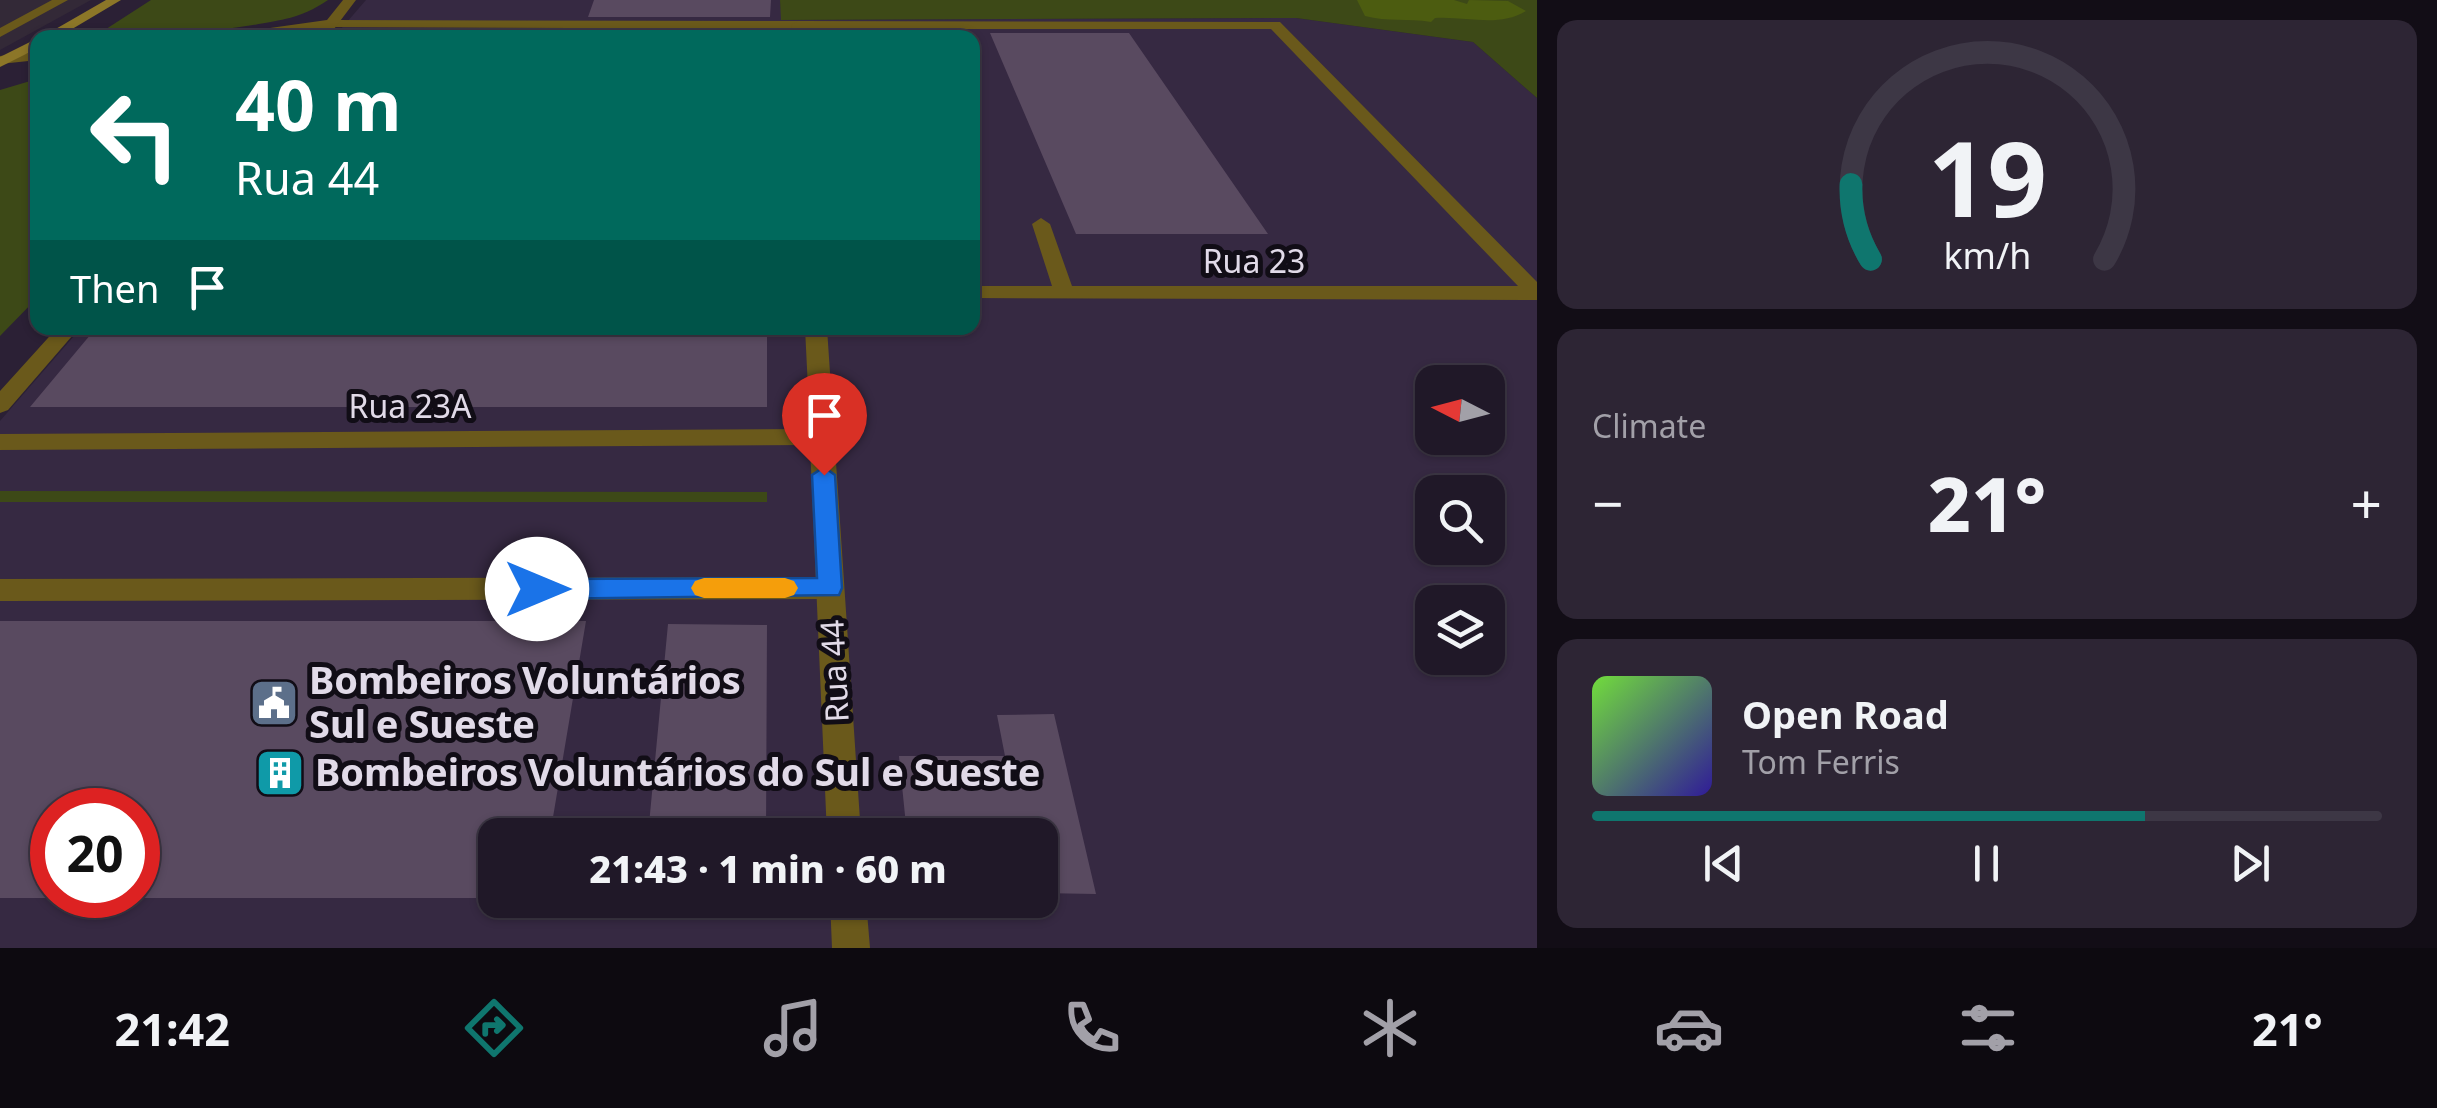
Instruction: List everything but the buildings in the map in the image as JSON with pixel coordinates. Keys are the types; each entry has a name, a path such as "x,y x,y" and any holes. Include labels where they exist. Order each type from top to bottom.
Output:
{"street":[{"path":"0,33 62,0"},
{"path":"61,30 115,0"},
{"path":"326,30 350,0"},
{"path":"277,30 331,24 732,30"},
{"path":"878,30 1275,25 1536,294"},
{"path":"2,61 30,46"},
{"path":"2,61 30,57"},
{"path":"1041,224 1064,292"},
{"name":"Rua 23","path":"980,292 1536,294"},
{"path":"0,405 62,335"},
{"name":"Rua 44","path":"816,335 843,818"},
{"name":"Rua 23A","path":"0,442 821,437"},
{"path":"0,590 830,588"},
{"path":"849,918 851,948"}],"shaded area":[{"path":"0,0 91,0 30,30 0,50"},
{"path":"366,0 780,0 782,20 1296,18 1473,42 1537,98 1537,948 0,948 0,421 75,335 980,335 980,30 340,30"}],"green space":[{"path":"151,0 328,0 291,18 220,30 105,30"},
{"path":"780,0 1537,0 1537,98 1473,42 1296,18 781,20"},
{"path":"1357,0 1454,0 1467,4 1469,0 1508,1 1526,11 1504,19 1435,18 1431,22 1365,16"},
{"path":"30,81 30,305 0,336 0,90"},
{"path":"0,491 767,492 767,502 0,502"}],"slow traffic":[{"path":"704,588 785,588"}],"place":[{"name":"Bombeiros Voluntários Sul e Sueste","path":"274,703"},
{"name":"Bombeiros Voluntários do Sul e Sueste","path":"280,773"}],"route":[{"path":"537,589 830,588 824,475"}]}
